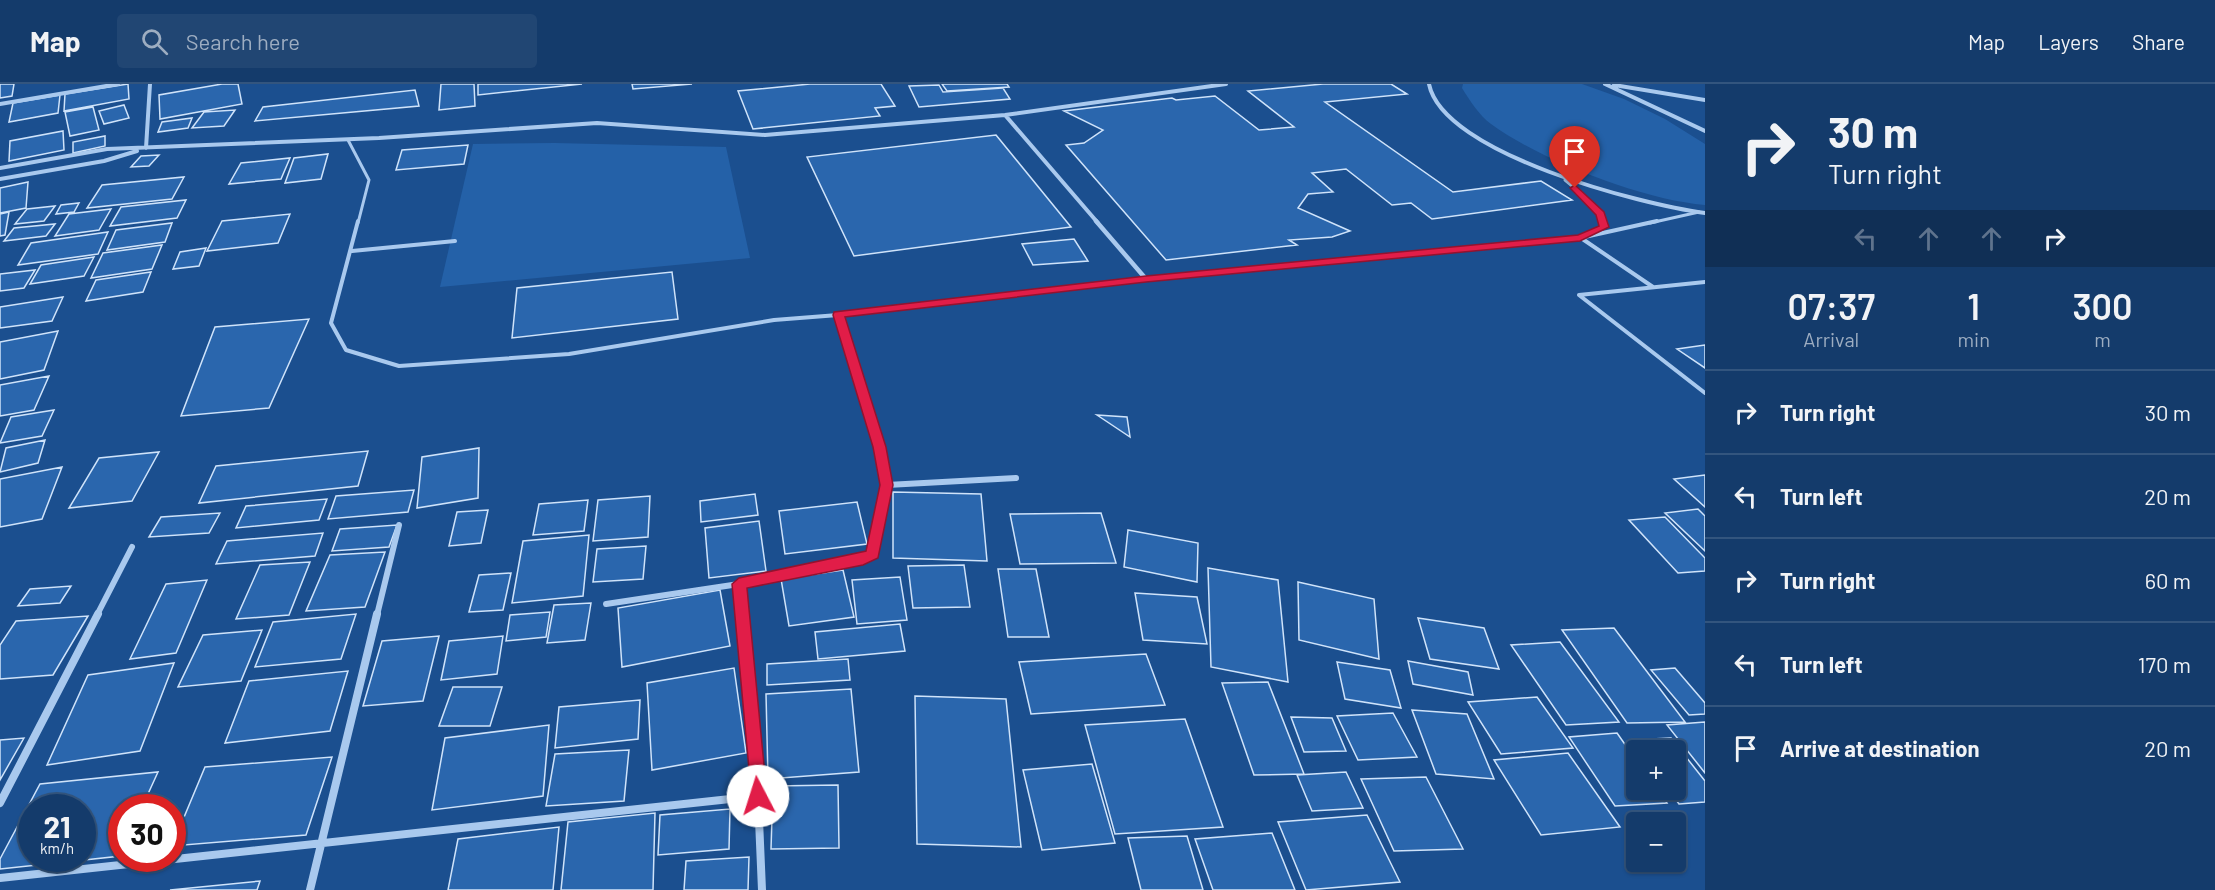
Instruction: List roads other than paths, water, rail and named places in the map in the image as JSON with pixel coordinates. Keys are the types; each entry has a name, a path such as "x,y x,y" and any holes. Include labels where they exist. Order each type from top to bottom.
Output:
{"street":[{"path":"0,104 118,84"},
{"path":"146,148 150,84"},
{"path":"0,168 107,149 348,140 597,123 765,135 1005,115 1226,84"},
{"path":"1429,84 1430,93 1444,112 1497,145 1565,180 1645,202 1705,213"},
{"path":"1605,84 1705,131"},
{"path":"1611,84 1705,100"},
{"path":"1005,115 1146,279"},
{"path":"0,179 104,161 146,148"},
{"path":"606,604 739,584 863,559 873,554 886,485 879,447 838,315 1146,279"},
{"path":"886,485 1016,478"},
{"path":"310,890 399,525"},
{"path":"0,803 132,546"},
{"path":"739,584 758,796 762,890"},
{"path":"0,878 758,796"}],"lane":[{"path":"348,140 352,154 362,165 369,180 332,323 346,350 399,366 568,354 774,320 838,315"},
{"path":"1565,180 1585,195 1600,214 1604,227 1580,238"},
{"path":"1146,279 1580,238 1699,212"},
{"path":"1580,238 1654,288"},
{"path":"352,251 455,241"},
{"path":"1705,282 1579,295 1705,393"}]}
